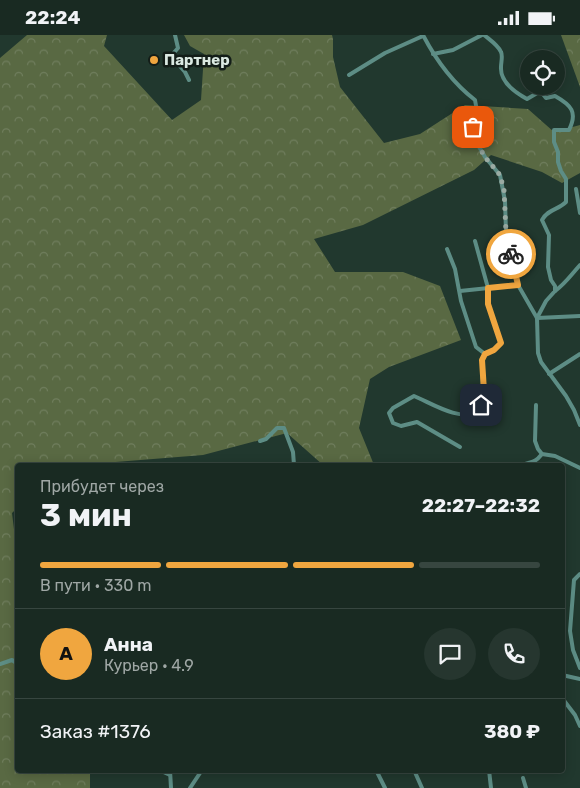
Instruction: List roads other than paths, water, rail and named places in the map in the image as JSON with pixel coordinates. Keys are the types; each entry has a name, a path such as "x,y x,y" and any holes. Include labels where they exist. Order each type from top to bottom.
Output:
{"street":[{"path":"175,35 178,48 171,56 185,72 189,80"},
{"path":"349,75 385,53 423,35 433,53 460,89 475,100 477,111 473,127 478,145 500,175 504,190 506,232 518,285 537,318 540,361 566,396 580,425"},
{"path":"433,53 453,50 483,35 500,50 502,55 500,70 514,92 528,99 539,92 546,98 555,96 572,110 574,117 568,130 554,130 554,142 558,152 560,171 566,179 566,202 545,214 542,220 549,235 548,267 551,280 555,285 555,291"},
{"path":"576,189 580,213"},
{"path":"460,447 417,422 401,426 393,423 389,413 393,408 414,395 457,414 474,414 479,412 484,391 482,360 485,354 494,350 501,343 488,304 488,288 475,241"},
{"path":"447,249 455,269 461,301 476,347 485,354"},
{"path":"537,318 546,301 565,284 580,265"},
{"path":"460,291 518,285"},
{"path":"537,318 580,316"},
{"path":"548,374 580,354"},
{"path":"536,405 535,441 538,449 542,453 556,456 580,468"},
{"path":"260,441 266,439 277,428 284,428 293,452 294,463"},
{"path":"532,463 542,453"},
{"path":"580,574 574,580 570,631 573,651 580,668"},
{"path":"0,664 12,660 15,662"},
{"path":"565,676 580,679"},
{"path":"565,702 575,715 580,726"},
{"path":"170,773 171,788"},
{"path":"190,788 200,773"},
{"path":"378,773 385,788"},
{"path":"415,773 422,788"},
{"path":"490,773 491,788"},
{"path":"523,779 526,788"}],"place":[{"name":"Партнер","path":"154,60"}]}
